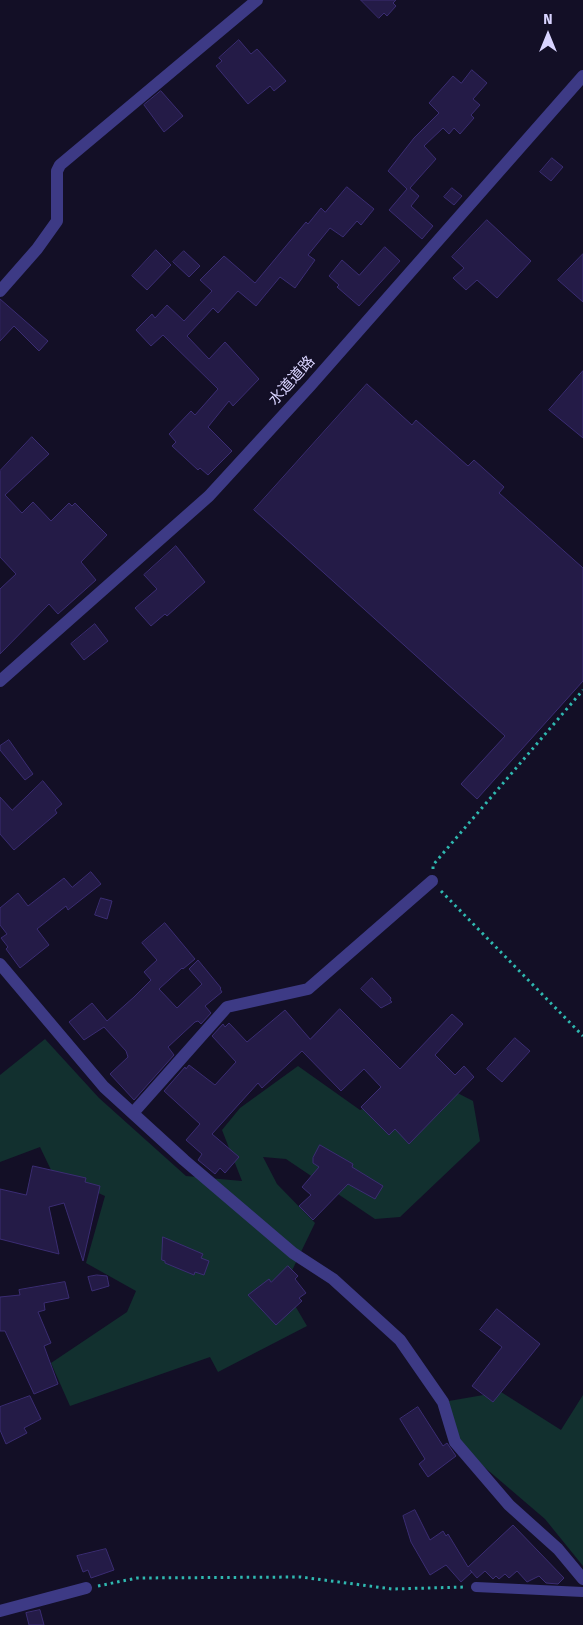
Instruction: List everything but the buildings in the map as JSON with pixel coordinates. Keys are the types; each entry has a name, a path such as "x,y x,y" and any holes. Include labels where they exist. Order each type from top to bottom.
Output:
{"street":[{"path":"0,291 37,249 57,221 57,171 60,165 257,0"},
{"name":"水道道路","path":"0,681 209,496 310,386 583,76"},
{"path":"133,1113 227,1007 308,989 432,881"},
{"path":"0,964 104,1087 293,1253 333,1279 400,1340 443,1402 455,1442 509,1504 558,1549 583,1579"},
{"path":"0,1611 86,1588"}],"lane":[{"path":"476,1587 583,1592"}],"path":[{"path":"583,690 433,866 432,881 583,1036"},
{"path":"86,1588 137,1578 301,1577 392,1589 476,1587"}],"green space":[{"path":"45,1039 99,1098 186,1176 242,1181 222,1130 240,1108 298,1066 360,1110 438,1083 473,1101 480,1141 400,1217 375,1219 286,1159 263,1157 277,1184 315,1223 284,1287 307,1326 218,1372 210,1357 70,1406 51,1363 127,1312 136,1291 86,1263 105,1196 52,1172 40,1147 0,1162 0,1075"},
{"path":"501,1392 561,1430 583,1395 583,1566 545,1519 455,1442 443,1402"}]}
